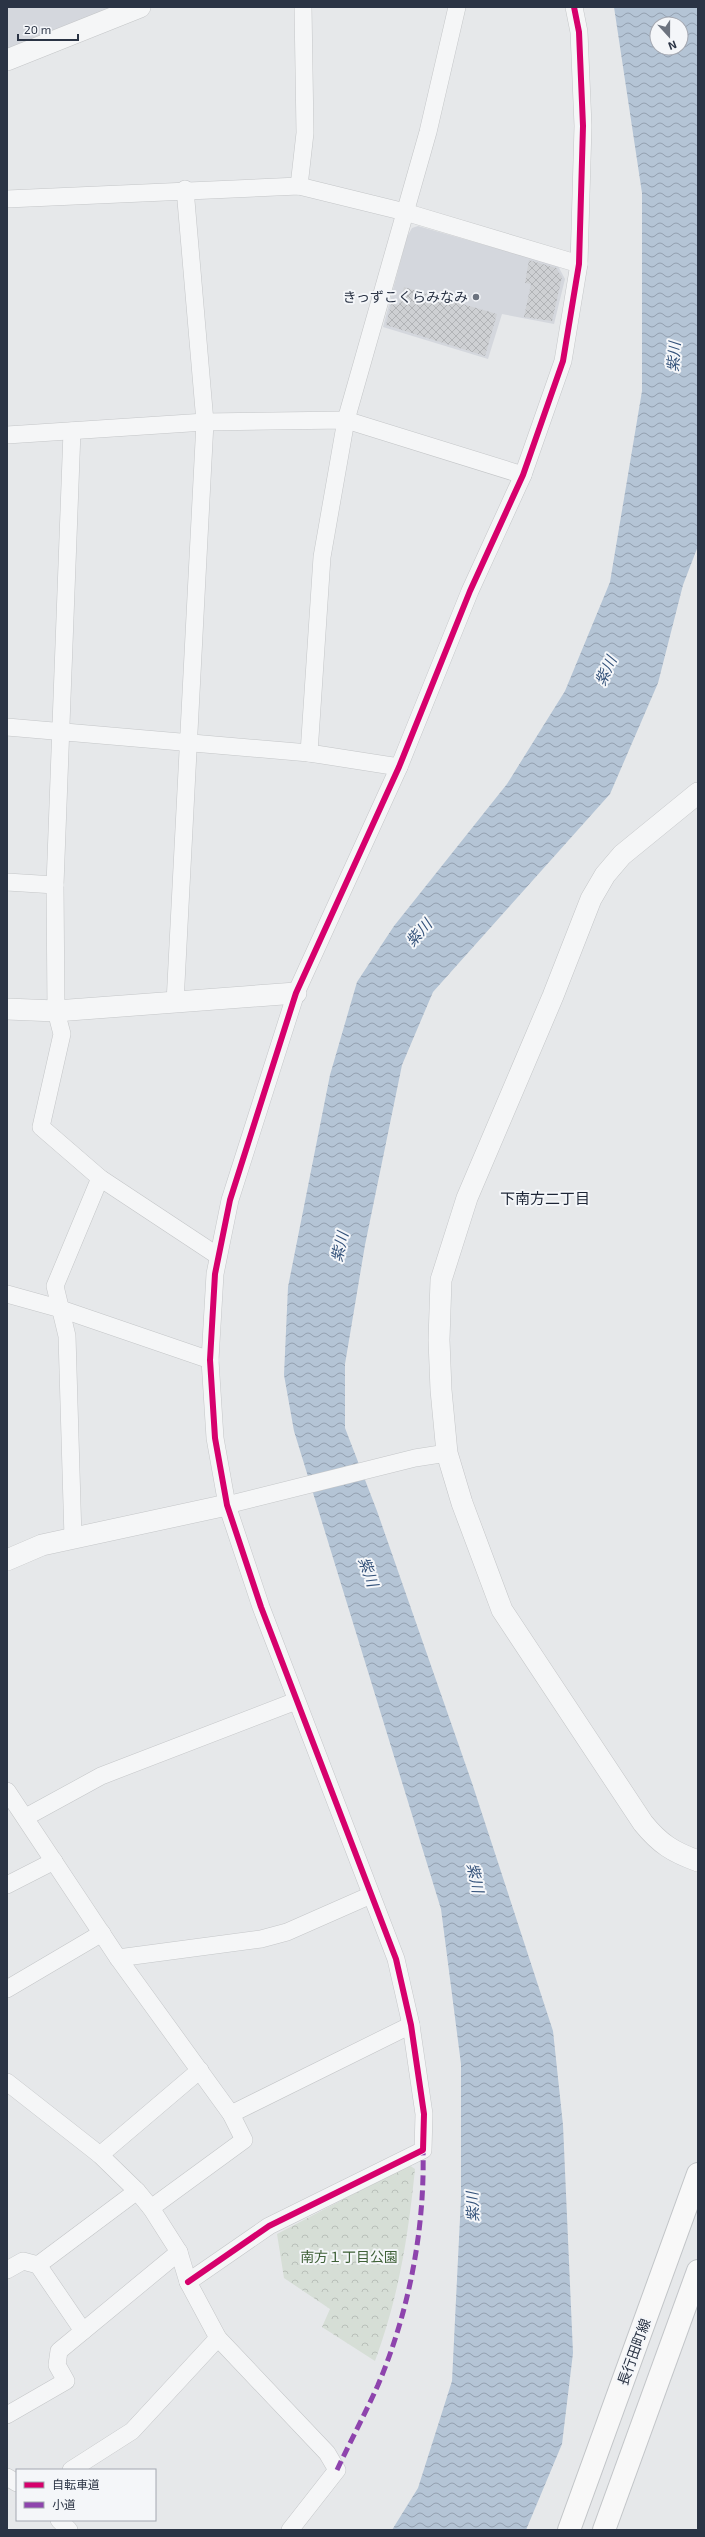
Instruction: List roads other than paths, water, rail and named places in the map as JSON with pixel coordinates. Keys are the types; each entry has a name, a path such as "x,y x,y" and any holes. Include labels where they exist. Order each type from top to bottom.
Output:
{"main road":[{"name":"長行田町線","path":"569,2530 696,2184"},
{"path":"604,2530 698,2271"}],"street":[{"path":"7,60 140,7"},
{"path":"299,186 305,133 303,7"},
{"path":"309,753 322,557 346,420 428,132 457,7"},
{"path":"188,2282 269,2226 423,2150 424,2114 411,2025 396,1959 261,1607 227,1505 215,1438 210,1360 215,1274 230,1200 296,993 399,767 470,592 523,476 563,361 579,264 583,126 579,32 574,7"},
{"path":"7,199 185,189 299,186 404,212 579,264"},
{"path":"175,1003 187,742 205,422 185,189"},
{"path":"7,435 205,422 346,420 523,476"},
{"path":"72,431 55,885 56,1011 62,1034 41,1127 100,1178 218,1256"},
{"path":"7,727 309,753 399,767"},
{"path":"698,793 622,855 605,875 591,899 553,996 467,1198 441,1280 439,1347 447,1453 462,1504 502,1610 643,1823 658,1842 682,1855 698,1861"},
{"path":"7,882 55,885"},
{"path":"7,1009 56,1011 296,993"},
{"path":"73,1538 67,1336 55,1286 100,1178"},
{"path":"7,1294 61,1308 210,1360"},
{"path":"7,1560 42,1545 227,1505 416,1458 447,1453"},
{"path":"26,1817 101,1776 296,1701"},
{"path":"7,1791 26,1817 118,1958 231,2114 244,2140 151,2208"},
{"path":"7,1885 54,1861"},
{"path":"118,1958 261,1939 287,1932 371,1895"},
{"path":"7,1989 102,1934"},
{"path":"231,2114 411,2025"},
{"path":"100,2155 200,2070"},
{"path":"7,2082 100,2155 137,2191 151,2208 179,2252 188,2282 218,2338 327,2453 337,2470 290,2530"},
{"path":"38,2265 137,2191"},
{"path":"7,2415 66,2381 57,2365 59,2351 179,2252"},
{"path":"7,2270 23,2261 38,2265 83,2331"},
{"path":"73,2469 132,2432 218,2338"},
{"path":"7,2477 16,2482"},
{"path":"60,2521 70,2530"}],"water":[{"name":"紫川","path":"614,7 698,7 698,546 683,585 658,683 610,794 433,992 402,1065 365,1245 345,1364 345,1428 377,1511 472,1783 553,2031 563,2125 573,2353 562,2444 526,2530 392,2530 418,2488 452,2381 461,2198 461,2064 441,1909 294,1431 284,1375 288,1287 330,1075 357,982 394,926 507,784 565,691 610,582 642,391 642,193"}],"place":[{"name":"きっずこくらみなみ","path":"476,297"}],"district":[{"name":"下南方二丁目","path":"545,1199"}],"park label":[{"name":"南方１丁目公園","path":"349,2257"}]}
